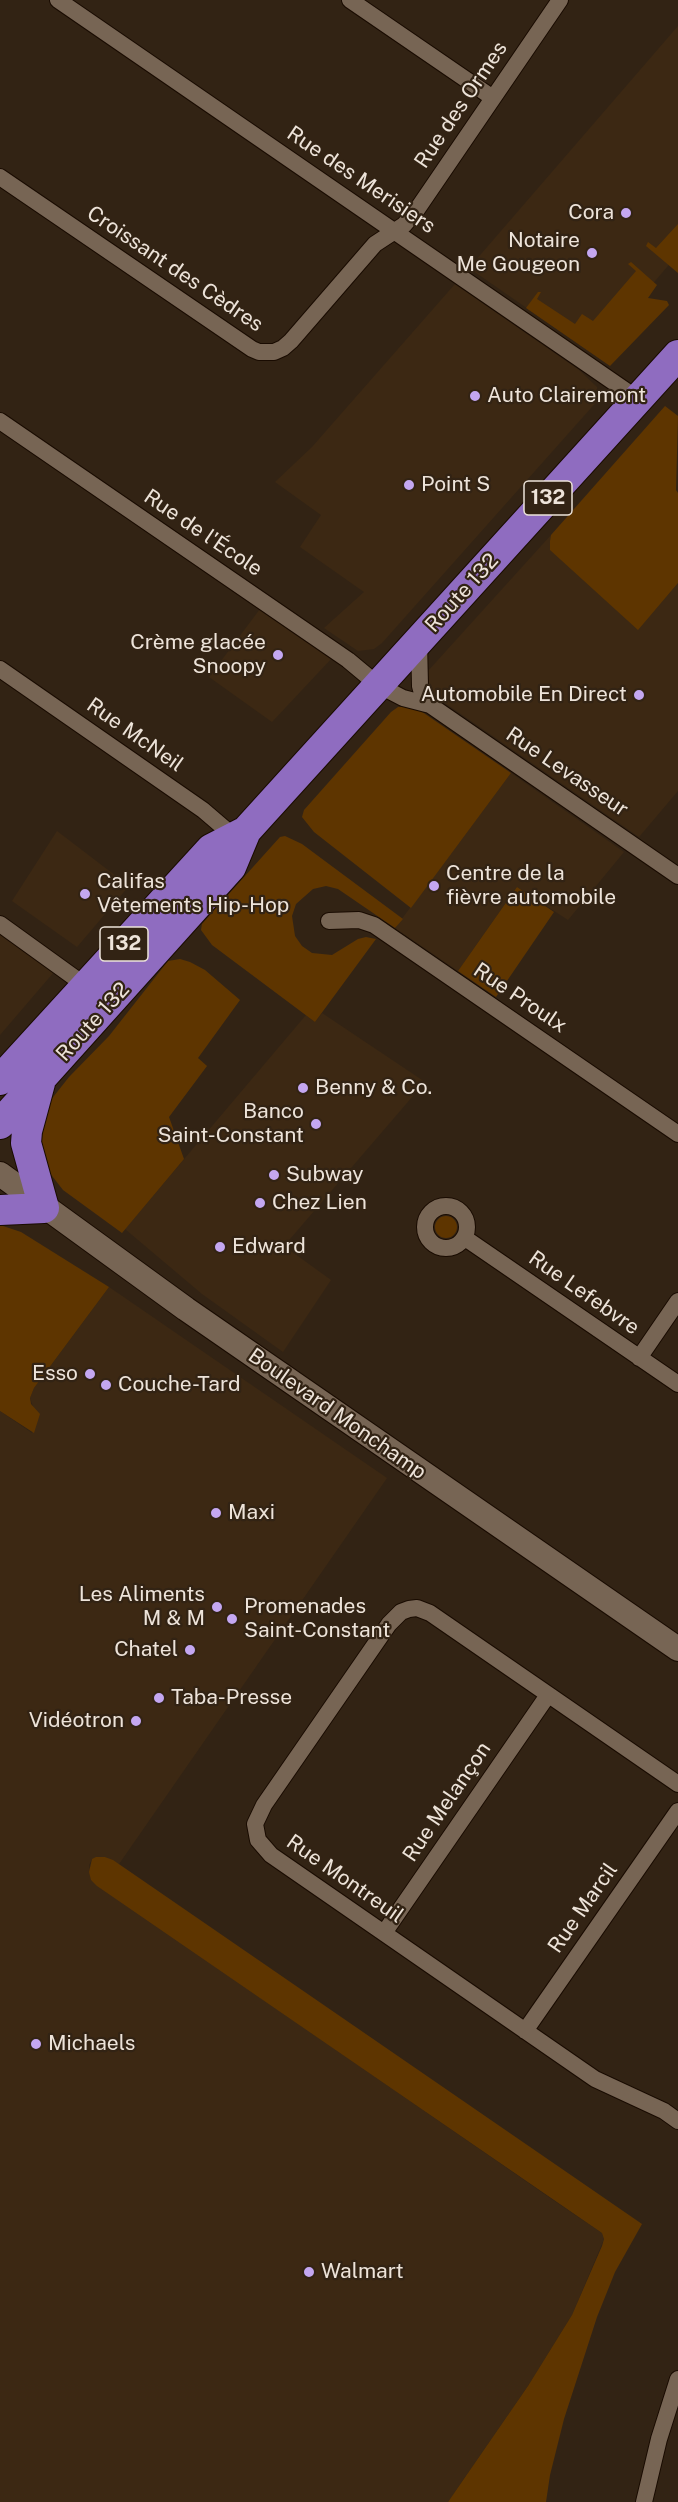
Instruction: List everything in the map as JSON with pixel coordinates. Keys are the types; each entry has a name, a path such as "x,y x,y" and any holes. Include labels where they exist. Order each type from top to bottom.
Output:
{"highway":[{"name":"Route 132","path":"0,1080 211,849 240,837 678,355"},
{"name":"Route 132","path":"0,1124 231,867 240,837"},
{"path":"0,1210 44,1208 26,1143 27,1131 41,1080"}],"street":[{"name":"Rue des Merisiers","path":"58,0 638,399"},
{"path":"350,0 493,98"},
{"name":"Rue des Ormes","path":"395,231 416,211 560,0"},
{"name":"Croissant des Cèdres","path":"0,177 259,352 274,352 283,348 375,244 395,231"},
{"name":"Rue de l'École","path":"0,421 348,660 378,685"},
{"path":"419,640 420,686 422,694 430,705"},
{"name":"Rue McNeil","path":"0,669 240,837"},
{"name":"Rue Levasseur","path":"378,685 403,698 430,705 678,876"},
{"name":"Rue Proulx","path":"329,921 359,920 374,925 678,1134"},
{"path":"0,924 86,986"},
{"name":"Boulevard Monchamp","path":"0,1174 44,1208 284,1377 678,1649"},
{"name":"Rue Lefebvre","path":"465,1238 678,1384"},
{"path":"639,1358 678,1301"},
{"name":"Rue Montreuil","path":"678,1784 430,1613 417,1608 401,1612 389,1624 271,1796 255,1824 255,1832 262,1848 604,2085 664,2111 678,2121"},
{"name":"Rue Melançon","path":"384,1933 548,1695"},
{"name":"Rue Marcil","path":"525,2031 678,1811"},
{"path":"644,2502 659,2439 678,2379"}],"shaded area":[{"path":"678,26 678,254 593,354 469,268"},
{"path":"678,224 678,273 646,246 648,242 656,248"},
{"path":"631,262 657,285 648,298 667,301 669,305 610,366 526,308 538,292 541,292 537,299 575,324 582,314 593,321 636,271 628,264"},
{"path":"455,284 579,370 597,387 599,399 382,643 374,649 358,651 324,628 364,592 300,547 321,515 275,482 312,447"},
{"path":"665,406 678,416 676,490 678,493 678,583 638,630 550,550 550,541 551,535"},
{"path":"551,535 550,541 638,629 678,583 678,791 639,837 429,692 425,677 428,671"},
{"path":"260,609 332,658 272,722 209,677"},
{"path":"408,705 415,707 511,773 411,908 314,832 302,817 304,810 391,712 398,707"},
{"path":"511,773 624,852 568,920 517,887 458,971 395,928"},
{"path":"57,831 129,886 77,947 12,901"},
{"path":"285,836 302,844 403,919 395,928 338,889 326,886 313,889 296,904 292,916 295,936 302,946 312,953 332,955 358,939 366,937 376,939 315,1022 212,945 201,930 202,924 209,916 280,837"},
{"path":"517,887 554,912 496,997 458,971"},
{"path":"0,933 54,972 0,1035"},
{"path":"180,959 205,970 240,1000 198,1058 207,1066 169,1117 184,1159 122,1233 63,1190 42,1163 36,1149 50,1101 69,1077 109,1036 168,961"},
{"path":"322,1013 425,1082 284,1246 331,1280 283,1352 202,1294 125,1229 306,1015 315,1022"},
{"path":"446,1216 454,1219 457,1227 454,1235 446,1238 438,1235 435,1227 438,1219"},
{"path":"0,1225 21,1232 109,1287 34,1388 30,1398 31,1404 40,1414 34,1433 0,1411"},
{"path":"109,1287 387,1478 119,1864 105,1857 92,1859 89,1865 91,1880 602,2233 604,2239 572,2315 528,2386 448,2502 0,2502 0,1411 32,1433 34,1409 30,1398 34,1388"},
{"path":"96,1857 113,1860 642,2224 615,2272 597,2317 564,2419 550,2475 546,2502 448,2502 528,2386 572,2315 602,2246 604,2239 602,2233 97,1886 91,1880 89,1872 92,1859"}],"place":[{"name":"Cora","path":"626,213"},
{"name":"Notaire Me Gougeon","path":"592,253"},
{"name":"Auto Clairemont","path":"475,396"},
{"name":"Point S","path":"409,485"},
{"name":"Crème glacée Snoopy","path":"278,655"},
{"name":"Automobile En Direct","path":"639,695"},
{"name":"Centre de la fièvre automobile","path":"434,886"},
{"name":"Califas Vêtements Hip-Hop","path":"85,894"},
{"name":"Benny & Co.","path":"303,1088"},
{"name":"Banco Saint-Constant","path":"316,1124"},
{"name":"Subway","path":"274,1175"},
{"name":"Chez Lien","path":"260,1203"},
{"name":"Edward","path":"220,1247"},
{"name":"Esso","path":"90,1374"},
{"name":"Couche-Tard","path":"106,1385"},
{"name":"Maxi","path":"216,1513"},
{"name":"Les Aliments M & M","path":"217,1607"},
{"name":"Promenades Saint-Constant","path":"232,1619"},
{"name":"Chatel","path":"190,1650"},
{"name":"Taba-Presse","path":"159,1698"},
{"name":"Vidéotron","path":"136,1721"},
{"name":"Michaels","path":"36,2044"},
{"name":"Walmart","path":"309,2272"}]}
